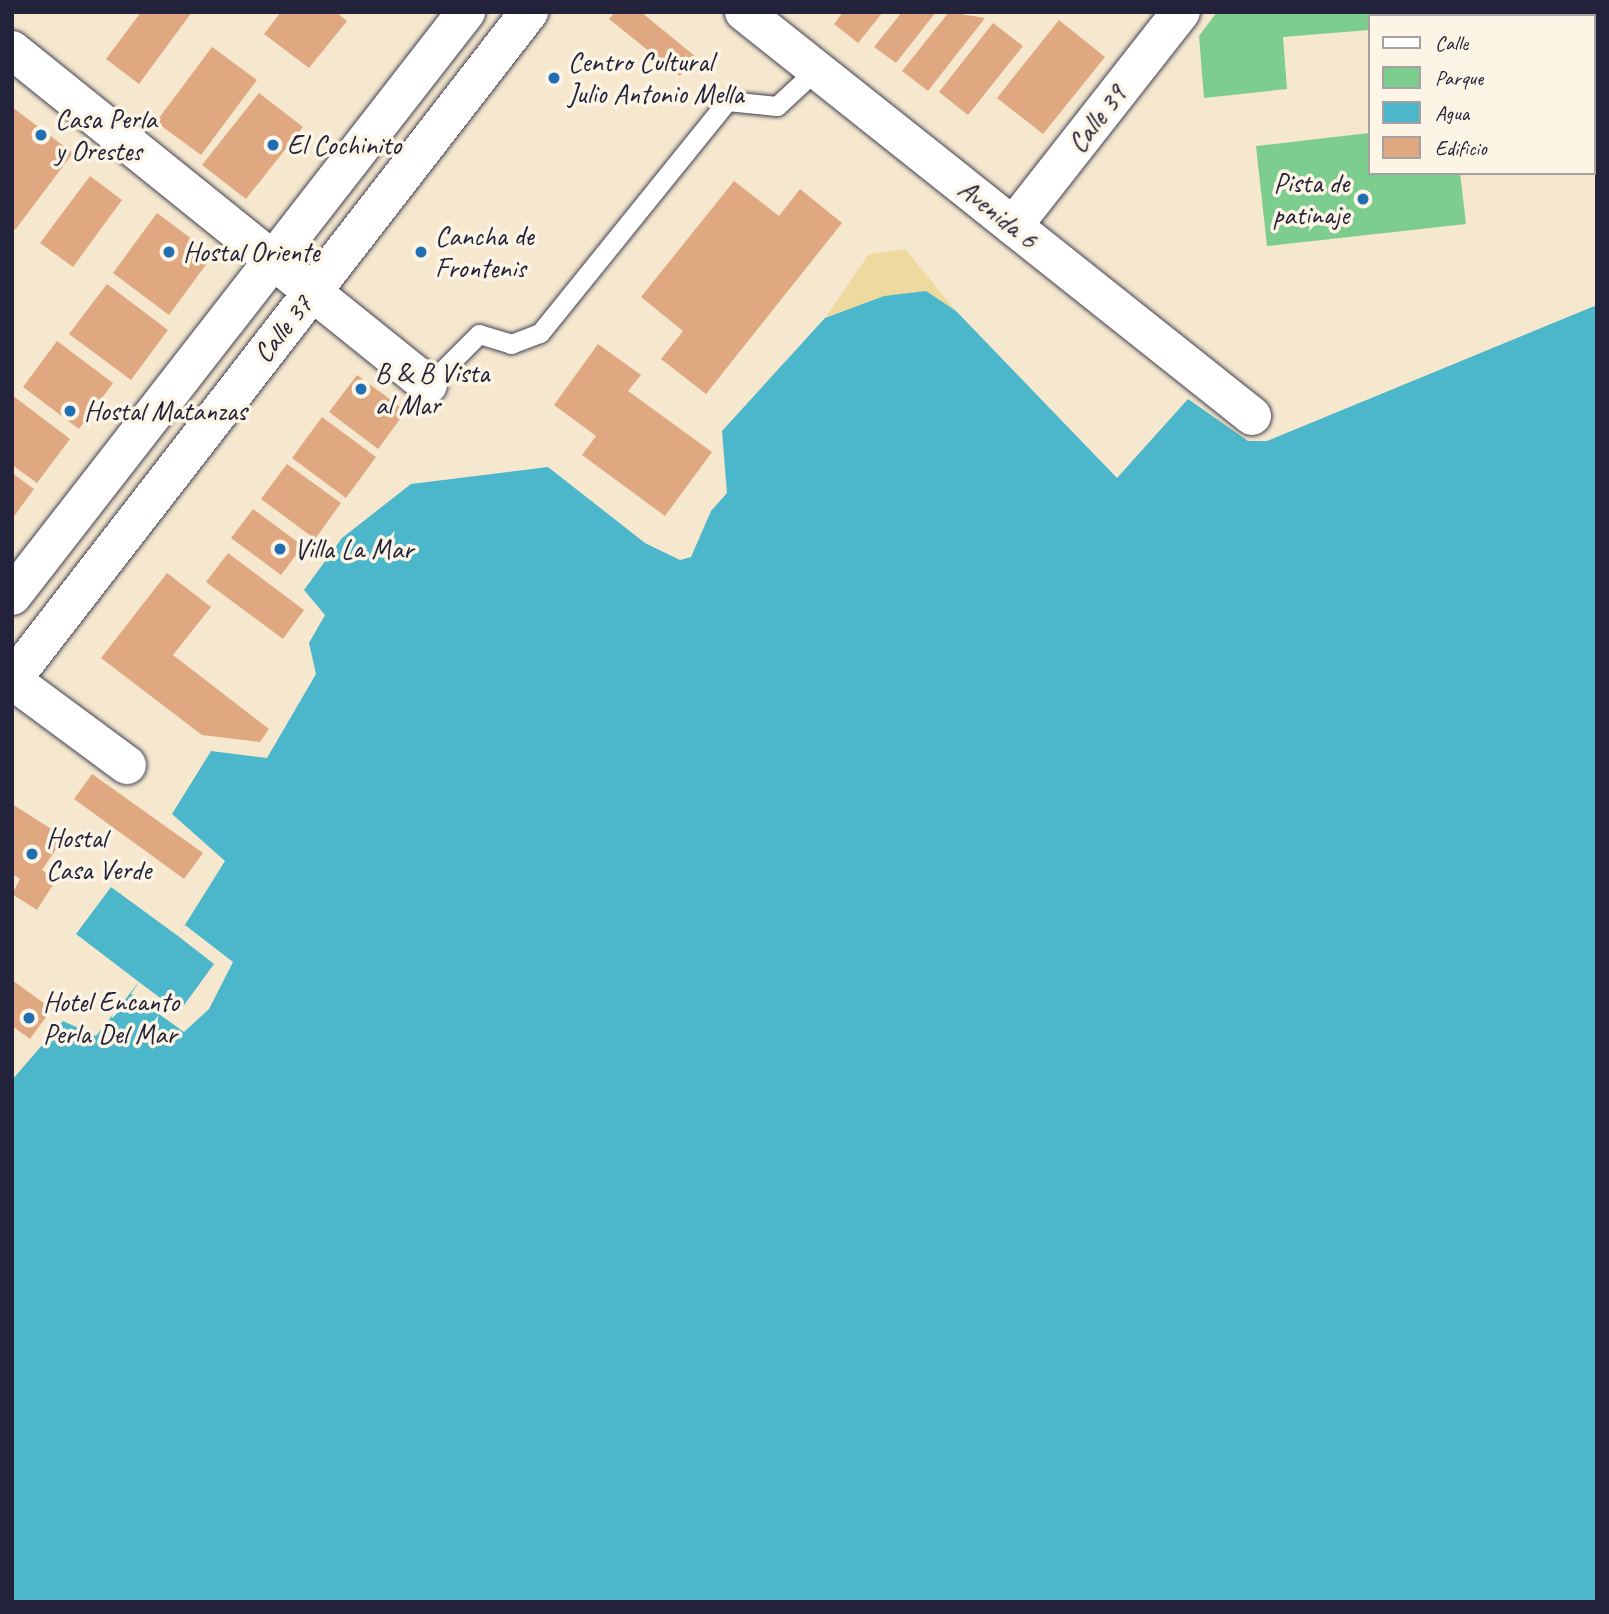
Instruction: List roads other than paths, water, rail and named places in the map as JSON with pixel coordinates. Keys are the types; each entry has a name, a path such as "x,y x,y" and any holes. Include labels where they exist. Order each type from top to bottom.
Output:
{"street":[{"name":"Calle 37","path":"12,596 466,12"},
{"name":"Calle 37","path":"12,680 529,12"},
{"name":"Avenida 6","path":"744,12 1252,416"},
{"name":"Calle 39","path":"1013,226 1181,12"},
{"path":"12,50 314,289 428,385"},
{"path":"12,680 127,765"}],"lane":[{"path":"428,385 479,334 512,344 540,333 727,101 777,106 817,69"}],"water":[{"path":"926,291 956,311 1117,478 1188,399 1248,441 1267,441 1597,305 1597,1602 12,1602 12,1080 63,1021 96,1036 139,982 76,934 111,887 178,936 225,861 172,814 211,751 267,758 316,674 309,643 325,615 304,590 342,538 411,484 548,467 645,543 680,560 691,557 711,511 727,493 722,431 825,318 884,296"}],"place":[{"name":"Centro Cultural Julio Antonio Mella","path":"554,78"},
{"name":"Casa Perla y Orestes","path":"41,135"},
{"name":"El Cochinito","path":"273,145"},
{"name":"Pista de patinaje","path":"1363,199"},
{"name":"Hostal Oriente","path":"169,252"},
{"name":"Cancha de Frontenis","path":"421,252"},
{"name":"B & B Vista al Mar","path":"361,389"},
{"name":"Hostal Matanzas","path":"70,411"},
{"name":"Villa La Mar","path":"280,549"},
{"name":"Hostal Casa Verde","path":"32,854"},
{"name":"Hotel Encanto Perla Del Mar","path":"29,1018"}]}
